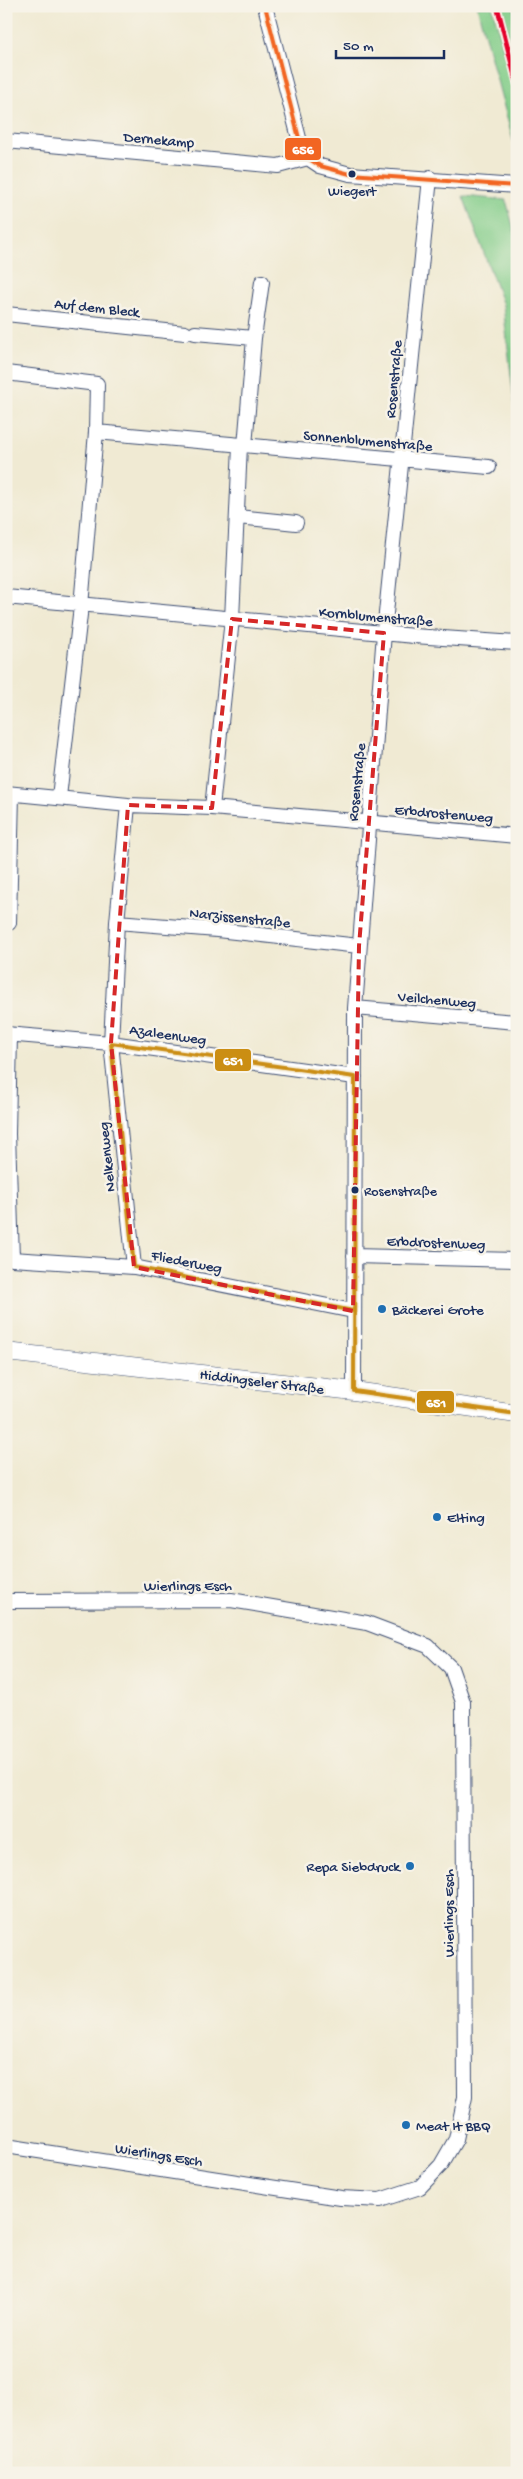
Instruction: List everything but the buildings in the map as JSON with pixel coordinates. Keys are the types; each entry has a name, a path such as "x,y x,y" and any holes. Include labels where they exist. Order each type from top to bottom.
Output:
{"street":[{"path":"265,6 300,142 308,158 320,166 350,174 430,178 517,186"},
{"name":"Dernekamp","path":"6,141 278,166 308,158"},
{"name":"Rosenstraße","path":"354,1391 355,1008 384,633 430,178"},
{"path":"212,808 232,619 242,446 262,282"},
{"name":"Auf dem Bleck","path":"6,314 254,338"},
{"path":"6,373 97,384 96,432 80,606 59,797"},
{"name":"Sonnenblumenstraße","path":"96,432 489,467"},
{"path":"238,517 296,523"},
{"name":"Kornblumenstraße","path":"6,597 80,606 384,633 517,642"},
{"path":"9,922 9,793 128,805 212,808 368,823"},
{"path":"111,1043 117,922 128,805"},
{"name":"Erbdrostenweg","path":"368,823 517,836"},
{"name":"Narzissenstraße","path":"117,922 217,930 359,946"},
{"name":"Veilchenweg","path":"355,1008 517,1022"},
{"name":"Azaleenweg","path":"8,1034 111,1043 355,1076"},
{"name":"Fliederweg","path":"8,1034 8,1134 12,1260 134,1267 353,1311"},
{"name":"Nelkenweg","path":"111,1043 134,1267"},
{"name":"Erbdrostenweg","path":"354,1256 517,1260"},
{"name":"Hiddingseler Straße","path":"6,1352 354,1391 517,1414"},
{"name":"Wierlings Esch","path":"6,1601 231,1600 367,1623 428,1646 451,1668 463,1702 465,2097 456,2139 441,2165 420,2188 380,2200 341,2198 6,2146"}],"highlighted area":[{"path":"232,619 384,633 359,946 353,1311 134,1267 111,1043 128,805 212,808"}],"green space":[{"path":"477,6 492,6 517,101 517,155"},
{"path":"501,6 513,6 517,21 517,65"},
{"path":"463,196 506,200 517,241 517,427 503,305"}],"transit line":[{"name":"656","path":"265,6 300,142 308,158 320,166 350,174 517,186"},
{"path":"497,6 517,84"},
{"name":"651","path":"111,1043 355,1077"},
{"name":"651","path":"111,1043 134,1267"},
{"name":"651","path":"354,1391 355,1077"},
{"name":"651","path":"134,1267 353,1311"},
{"name":"651","path":"354,1391 517,1414"}],"place":[{"name":"Wiegert","path":"352,174"},
{"name":"Rosenstraße","path":"355,1190"},
{"name":"Bäckerei Grote","path":"382,1309"},
{"name":"Elting","path":"437,1517"},
{"name":"Repa Siebdruck","path":"410,1866"},
{"name":"Meat It BBQ","path":"406,2125"}]}
